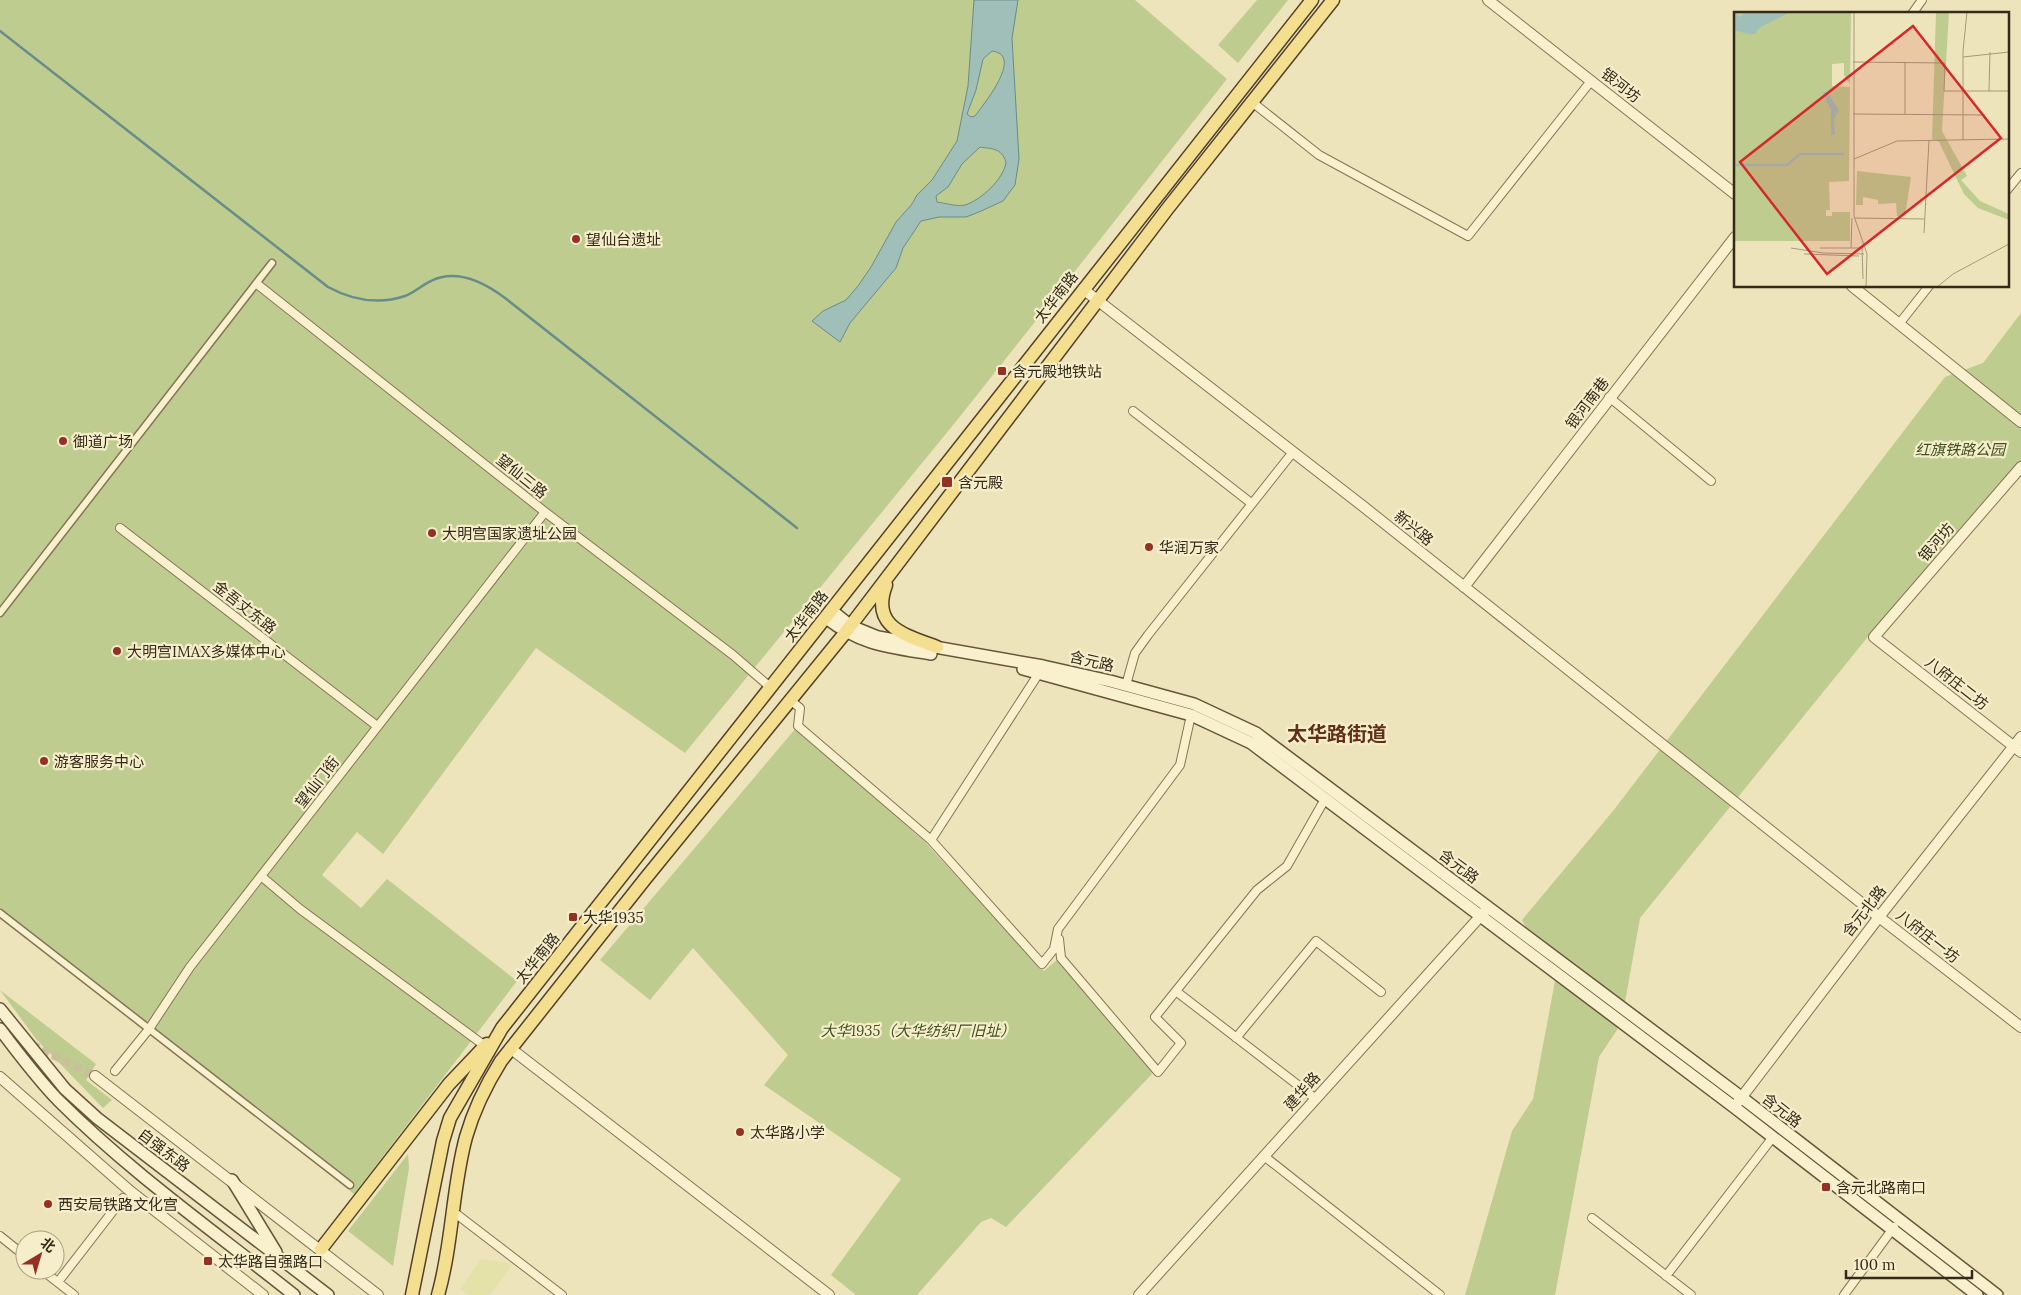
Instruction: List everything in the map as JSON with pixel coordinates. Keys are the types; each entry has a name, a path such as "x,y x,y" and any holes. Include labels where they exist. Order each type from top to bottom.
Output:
{"main road":[{"name":"太华南路","path":"412,1295 443,1141 450,1118 502,1028 1312,0"},
{"path":"438,1295 445,1271 464,1146 472,1116 484,1088 510,1048 848,630 1332,0"},
{"path":"890,573 881,601 882,612 888,622 904,634 937,647"},
{"name":"含元路","path":"829,614 848,630 877,645 1019,668 1039,673 1191,715 1251,744 1741,1097 1997,1295"},
{"name":"含元路","path":"848,630 1044,666 1126,685 1194,704 1256,733 1977,1295"},
{"name":"自强东路","path":"0,1009 65,1090 98,1118 328,1295"},
{"path":"321,1249 449,1084 502,1028"},
{"name":"自强东路","path":"0,1030 57,1099 89,1130 294,1295"},
{"path":"232,1180 280,1258"}],"street":[{"name":"银河坊","path":"1488,0 1734,193"},
{"path":"1913,12 1922,0"},
{"path":"1252,102 1318,154 1468,236 1592,82"},
{"path":"2008,189 2021,173"},
{"name":"银河南巷","path":"1464,587 1734,238"},
{"path":"0,613 272,263"},
{"name":"望仙三路","path":"257,284 545,512 733,655 770,688"},
{"path":"1854,288 2021,422"},
{"path":"1899,324 1927,288"},
{"name":"新兴路","path":"1083,289 1293,452 1724,794"},
{"path":"1610,397 1711,481"},
{"path":"1133,411 1251,503"},
{"path":"1126,685 1135,653 1251,503 1293,452"},
{"name":"银河坊","path":"1874,637 2021,467"},
{"name":"望仙门街","path":"115,1071 149,1029 190,967 545,512"},
{"name":"金吾丈东路","path":"120,528 377,726"},
{"name":"八府庄二坊","path":"1874,637 2017,749"},
{"path":"931,840 1039,673"},
{"path":"790,700 800,708 798,726 931,840 1042,964 1054,949 1058,929 1180,765 1191,715"},
{"name":"含元北路","path":"1734,1107 1879,916 2017,749 2021,737"},
{"name":"八府庄一坊","path":"1724,794 2021,1027"},
{"path":"1058,929 1061,958 1158,1072 1181,1043 1154,1017 1177,992 1256,890 1287,866 1325,798"},
{"path":"261,876 300,909 485,1046"},
{"name":"建华路","path":"1139,1295 1484,912"},
{"path":"0,913 350,1185"},
{"path":"1236,1038 1316,941 1382,992"},
{"path":"1177,992 1316,1099"},
{"path":"510,1048 829,1295"},
{"path":"96,1076 378,1295"},
{"path":"0,1077 130,1191 263,1295"},
{"path":"1666,1276 1773,1137"},
{"path":"1264,1156 1440,1295"},
{"path":"58,1282 123,1198"},
{"path":"455,1213 562,1295"},
{"path":"1592,1218 1691,1295"},
{"path":"1844,1295 1900,1220"},
{"path":"0,1236 15,1248"},
{"path":"55,1280 74,1295"}],"shaded area":[{"path":"481,1259 513,1264 490,1295 469,1295 460,1289"}],"green space":[{"name":"大明宫国家遗址公园","path":"0,0 1135,0 1227,79 958,419 685,753 536,648 383,854 357,832 322,875 361,908 387,879 517,981 354,1194 0,916"},
{"path":"1257,0 1288,0 1238,63 1218,45"},
{"name":"红旗铁路公园","path":"2021,313 2021,465 1871,633 1640,918 1625,1002 1617,1030 1599,1057 1555,1295 1465,1295 1512,1131 1533,1099 1555,981 1522,920 1613,811 1945,377 1983,363"},
{"name":"大华1935（大华纺织厂旧址）","path":"796,728 925,842 1044,971 1058,959 1148,1063 1152,1074 1006,1227 991,1218 981,1222 917,1295 856,1295 831,1275 901,1179 764,1085 788,1055 693,948 650,1000 600,960"},
{"path":"0,990 96,1064 86,1080 112,1100 103,1108 36,1039"},
{"path":"408,1154 409,1168 393,1266 348,1231"}],"water":[{"path":"974,0 1018,0 1012,38 1019,159 1015,185 1003,201 966,217 939,217 921,221 903,248 896,268 850,323 840,342 812,321 823,311 846,300 858,286 896,222 912,204 917,195 932,180 957,141 968,86","holes":["992,51 1001,55 1004,61 1003,71 992,92 975,116 971,117 967,114 976,90 983,59","980,147 996,150 1004,157 1006,162 1004,169 996,182 978,199 965,205 937,202 936,196 948,187 962,164"]}],"waterway":[{"path":"0,31 328,287 356,298 375,301 405,296 441,277 461,277 489,287 797,528"}],"tunnel":[{"path":"1,1025 13,1035 95,1076"}],"place":[{"name":"望仙台遗址","path":"576,239"},
{"name":"含元殿地铁站","path":"1002,371"},
{"name":"御道广场","path":"63,441"},
{"name":"含元殿","path":"947,482"},
{"name":"大明宫国家遗址公园","path":"432,533"},
{"name":"华润万家","path":"1149,547"},
{"name":"大明宫IMAX多媒体中心","path":"117,651"},
{"name":"游客服务中心","path":"44,761"},
{"name":"大华1935","path":"573,917"},
{"name":"太华路小学","path":"740,1132"},
{"name":"含元北路南口","path":"1826,1187"},
{"name":"西安局铁路文化宫","path":"48,1204"},
{"name":"太华路自强路口","path":"208,1261"}],"district":[{"name":"太华路街道","path":"1337,733"}]}
